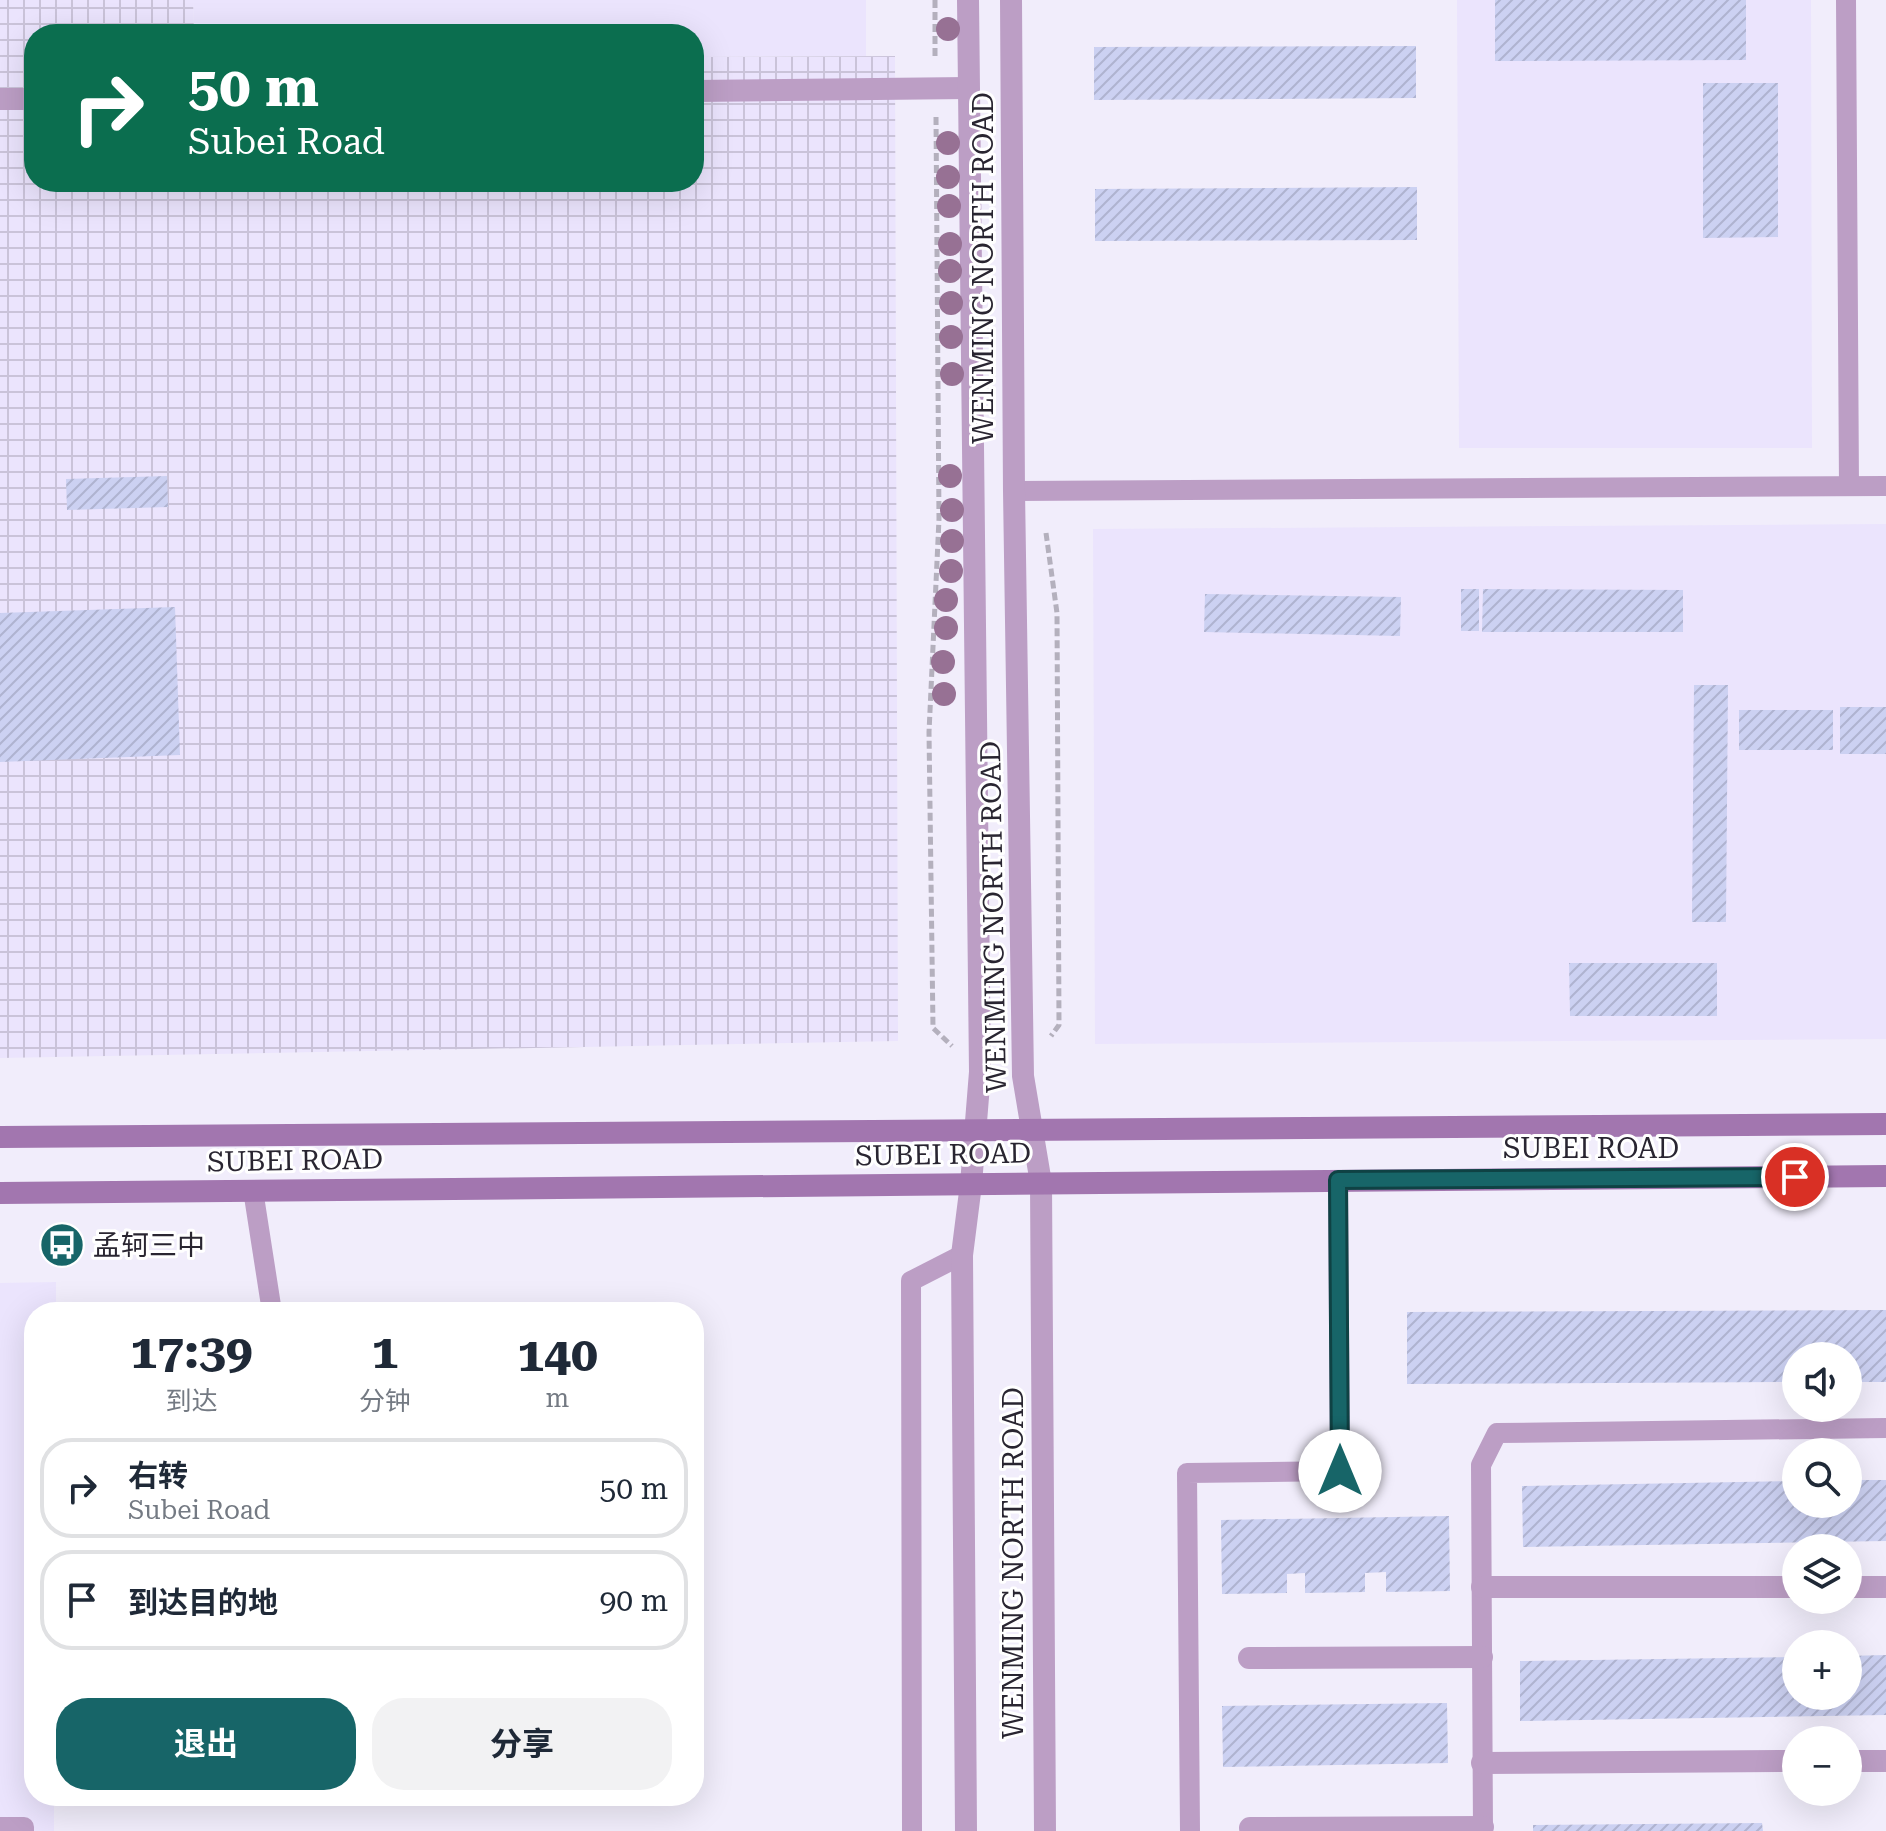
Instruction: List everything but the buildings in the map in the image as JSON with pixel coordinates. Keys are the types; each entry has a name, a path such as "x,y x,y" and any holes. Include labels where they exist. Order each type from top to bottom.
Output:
{"main road":[{"name":"SUBEI ROAD","path":"0,1137 1886,1124"},
{"name":"SUBEI ROAD","path":"0,1193 1886,1176"}],"street":[{"name":"WENMING NORTH ROAD","path":"966,1831 962,1255 980,1072 968,0"},
{"name":"WENMING NORTH ROAD","path":"1011,0 1014,491 1023,1076 1041,1183 1045,1831"},
{"path":"704,91 968,88"},
{"path":"0,99 24,99"},
{"path":"1482,1587 1782,1587"},
{"path":"1862,1587 1886,1587"},
{"path":"1249,1658 1482,1657"},
{"path":"1482,1763 1782,1761"},
{"path":"1862,1761 1886,1761"},
{"path":"1250,1828 1483,1829"}],"lane":[{"path":"1846,0 1849,486"},
{"path":"1014,491 1886,486"},
{"path":"1190,1831 1187,1473 1340,1471 1338,1180"},
{"path":"253,1190 270,1302"},
{"path":"912,1831 911,1281 962,1255"},
{"path":"1483,1829 1481,1465 1497,1433 1886,1428"},
{"path":"0,1827 24,1827 24,1831"}],"path":[{"path":"935,0 939,519 929,732 933,1028 980,1072"},
{"path":"1023,1076 1059,1025 1057,613 1045,519 1045,491"}],"shaded area":[{"path":"0,0 193,0 194,24 24,24 24,192 704,192 704,57 895,56 898,1041 0,1058"},
{"path":"193,0 866,0 866,56 704,57 704,24 194,24"},
{"path":"1457,0 1811,0 1812,448 1459,448"},
{"path":"1886,524 1886,1039 1095,1044 1093,529"},
{"path":"56,1282 56,1302 24,1302 24,1806 54,1806 54,1831 0,1831 0,1283"}],"place":[{"name":"孟轲三中","path":"62,1245"}],"route":[{"path":"1340,1471 1338,1180 1795,1177"}]}
